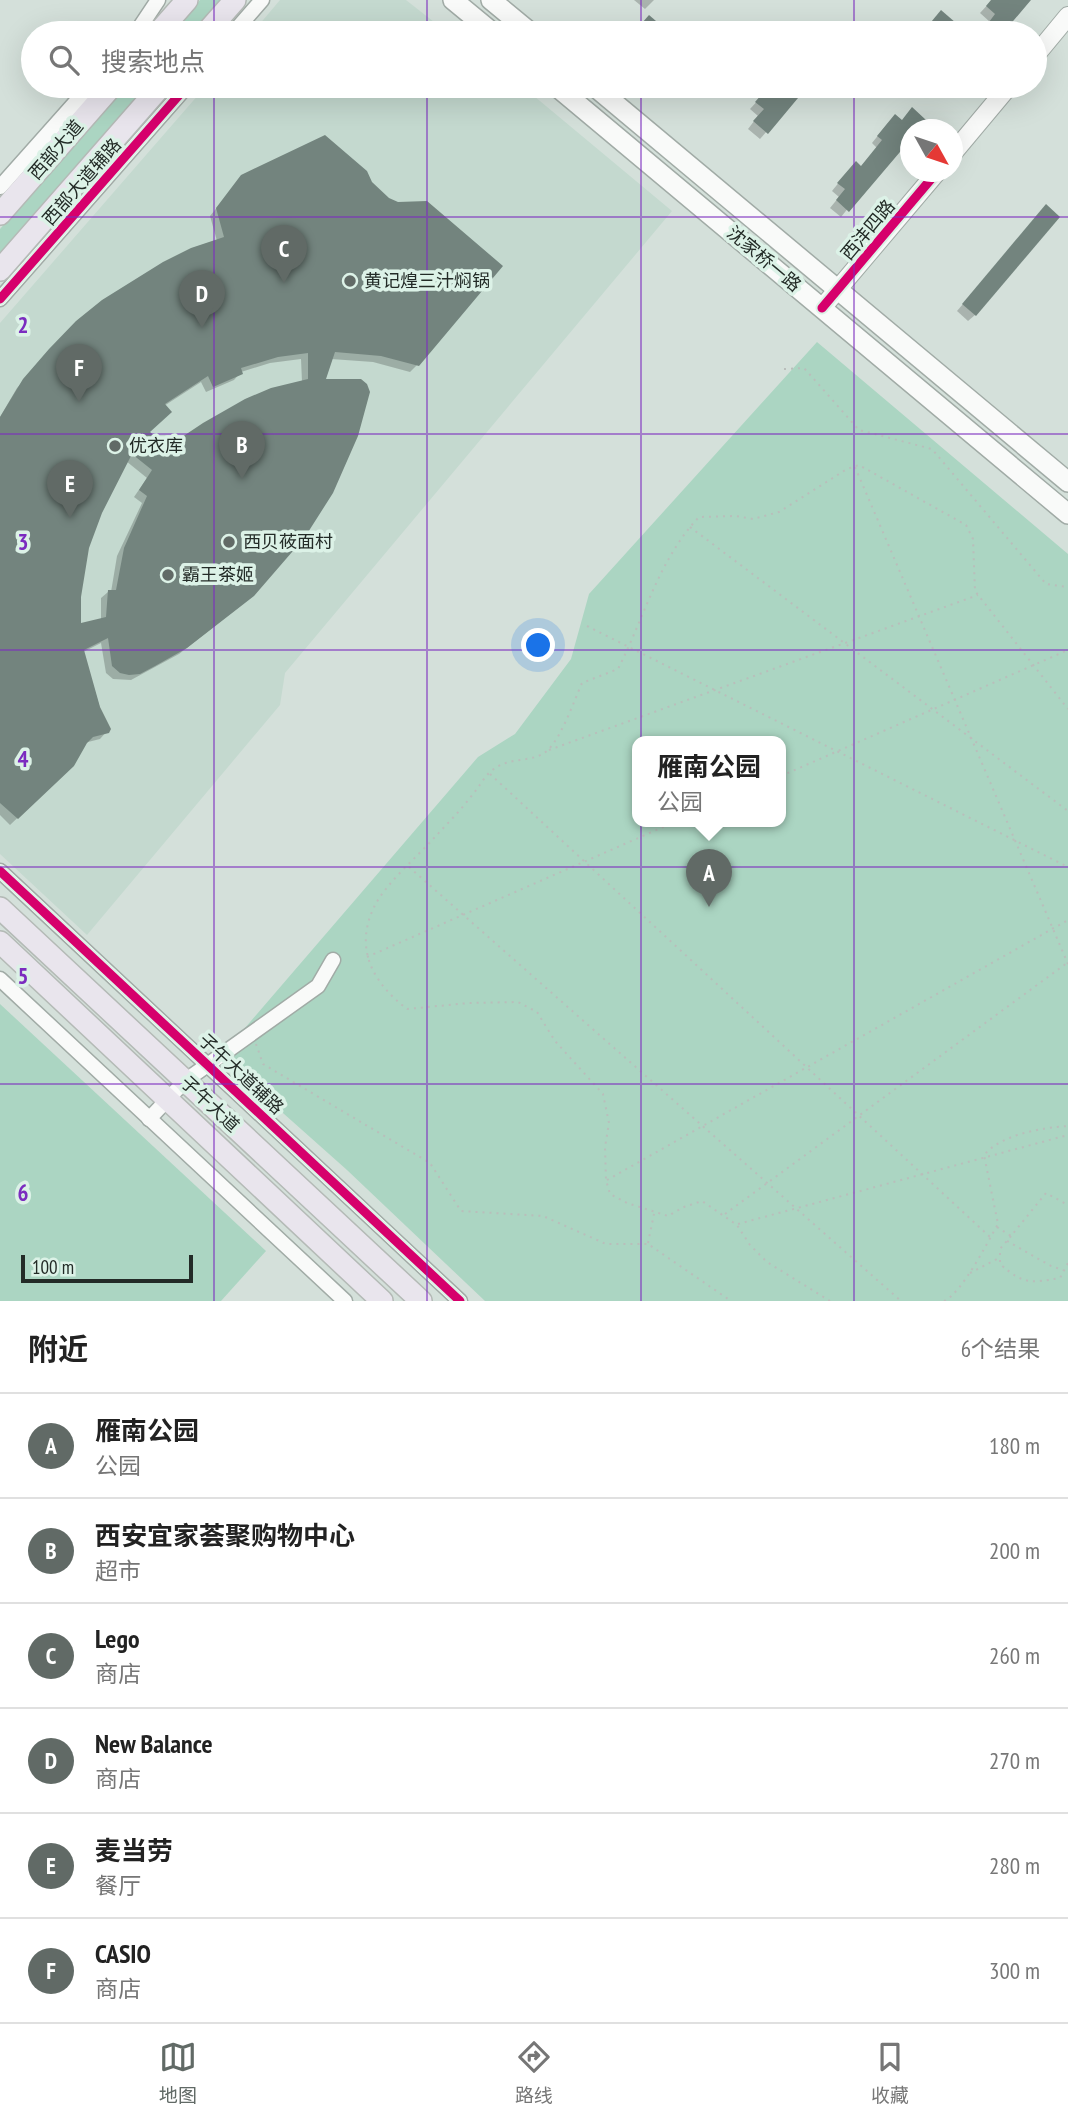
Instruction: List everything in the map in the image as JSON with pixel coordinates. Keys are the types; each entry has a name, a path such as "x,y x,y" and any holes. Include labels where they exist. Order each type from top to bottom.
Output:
{"main road":[{"path":"169,21 187,0"},
{"path":"217,21 236,0"},
{"path":"453,0 478,21"},
{"path":"491,0 516,21"},
{"name":"西部大道","path":"0,214 102,98"},
{"name":"西部大道","path":"0,270 150,98"},
{"name":"沈家桥一路","path":"570,98 1068,514"},
{"name":"沈家桥一路","path":"608,98 1068,482"},
{"name":"子午大道","path":"0,908 421,1301"},
{"name":"子午大道","path":"0,942 382,1301"}],"street":[{"path":"144,21 158,0"},
{"path":"244,21 262,0"},
{"path":"1047,41 1068,16"},
{"path":"0,187 79,98"},
{"name":"西部大道辅路","path":"0,299 176,98"},
{"path":"963,141 999,98"},
{"name":"西沣四路","path":"822,308 929,182"},
{"name":"子午大道辅路","path":"0,871 460,1301"},
{"path":"149,1118 185,1081 318,986 332,960"},
{"path":"0,979 345,1301"}],"path":[{"path":"784,369 804,368 859,430 932,449 1046,584 1068,587"},
{"path":"548,750 582,683 618,669 662,572 689,527 699,517 736,516 753,519 779,512 859,465 966,525 972,539 975,591 1068,709"},
{"path":"724,1215 1068,963 855,466"},
{"path":"689,527 1068,811"},
{"path":"830,1301 767,1262 750,1245 737,1224 702,1201 668,1216 627,1203 610,1194 605,1147 609,1123 603,1094 555,1041 537,1012 518,1002 407,1009 391,997 378,979 367,957 366,940 374,907 489,773 506,761 530,759 548,750 978,595"},
{"path":"587,626 1068,867"},
{"path":"786,774 1068,650"},
{"path":"489,773 990,1237"},
{"path":"367,957 664,827"},
{"path":"408,867 901,1301"},
{"path":"607,1180 1068,920"},
{"path":"255,1040 263,1064 430,1163 461,1211 543,1216 606,1244 648,1244 731,1301"},
{"path":"944,1301 951,1298 968,1275 998,1224 984,1155 993,1144 1048,1128 1068,1126"},
{"path":"737,1224 1068,1135"},
{"path":"1068,1205 1046,1193 1000,1249 1000,1264 1012,1274 1031,1283 1060,1278 1068,1263"},
{"path":"648,1244 654,1212"},
{"path":"997,1227 1011,1236"},
{"path":"1007,1241 1051,1266 1064,1270"},
{"path":"968,1275 1000,1257"}],"shaded area":[{"path":"280,0 406,0 433,21 262,21"},
{"path":"196,98 536,98 672,211 285,673 280,705 87,935 0,854 0,323"}],"green space":[{"path":"200,0 221,0 203,21 182,21"},
{"path":"115,98 137,98 0,255 0,229"},
{"path":"817,342 1068,554 1068,1301 485,1301 347,1170 220,1057 478,757 515,734 571,659 589,594"},
{"path":"0,1004 266,1251 221,1301 0,1301"}],"building":[{"path":"991,0 1031,0 1013,21 990,21 995,14 986,6"},
{"path":"941,10 954,21 932,21"},
{"path":"649,15 656,21 644,21"},
{"path":"758,98 798,98 768,134 753,121 764,109 755,102"},
{"path":"912,107 925,119 903,119"},
{"path":"895,114 901,119 900,152 849,212 836,200 845,189 837,183 856,161 861,166 882,140 877,136"},
{"path":"325,135 367,171 372,182 389,198 398,202 427,201 503,266 419,366 381,356 335,352 326,379 361,379 370,392 358,436 333,493 305,537 254,596 187,648 140,674 120,673 112,666 108,638 84,650 100,707 111,729 109,733 93,737 74,766 18,819 0,803 0,417 23,379 49,349 76,321 102,300 163,262 191,248 224,237 216,208 241,175","holes":["308,353 308,379 271,388 245,399 182,437 171,449 150,432 172,412 165,404 208,376 213,387 243,374 241,368 278,357","132,454 152,470 139,490 147,496 124,548 116,590 108,590 106,617 81,623 81,597 89,548 102,513"]},
{"path":"1046,204 1060,217 976,316 962,304"}],"cycle path":[{"path":"0,299 176,98"},
{"path":"822,308 929,182"},
{"path":"0,871 460,1301"}],"place":[{"name":"黄记煌三汁焖锅","path":"350,281"},
{"name":"Lego","path":"284,283"},
{"name":"New Balance","path":"202,328"},
{"name":"CASIO","path":"79,402"},
{"name":"优衣库","path":"115,446"},
{"name":"西安宜家荟聚购物中心","path":"242,479"},
{"name":"麦当劳","path":"70,518"},
{"name":"西贝莜面村","path":"229,542"},
{"name":"霸王茶姬","path":"168,575"},
{"name":"雁南公园","path":"709,907"}]}
